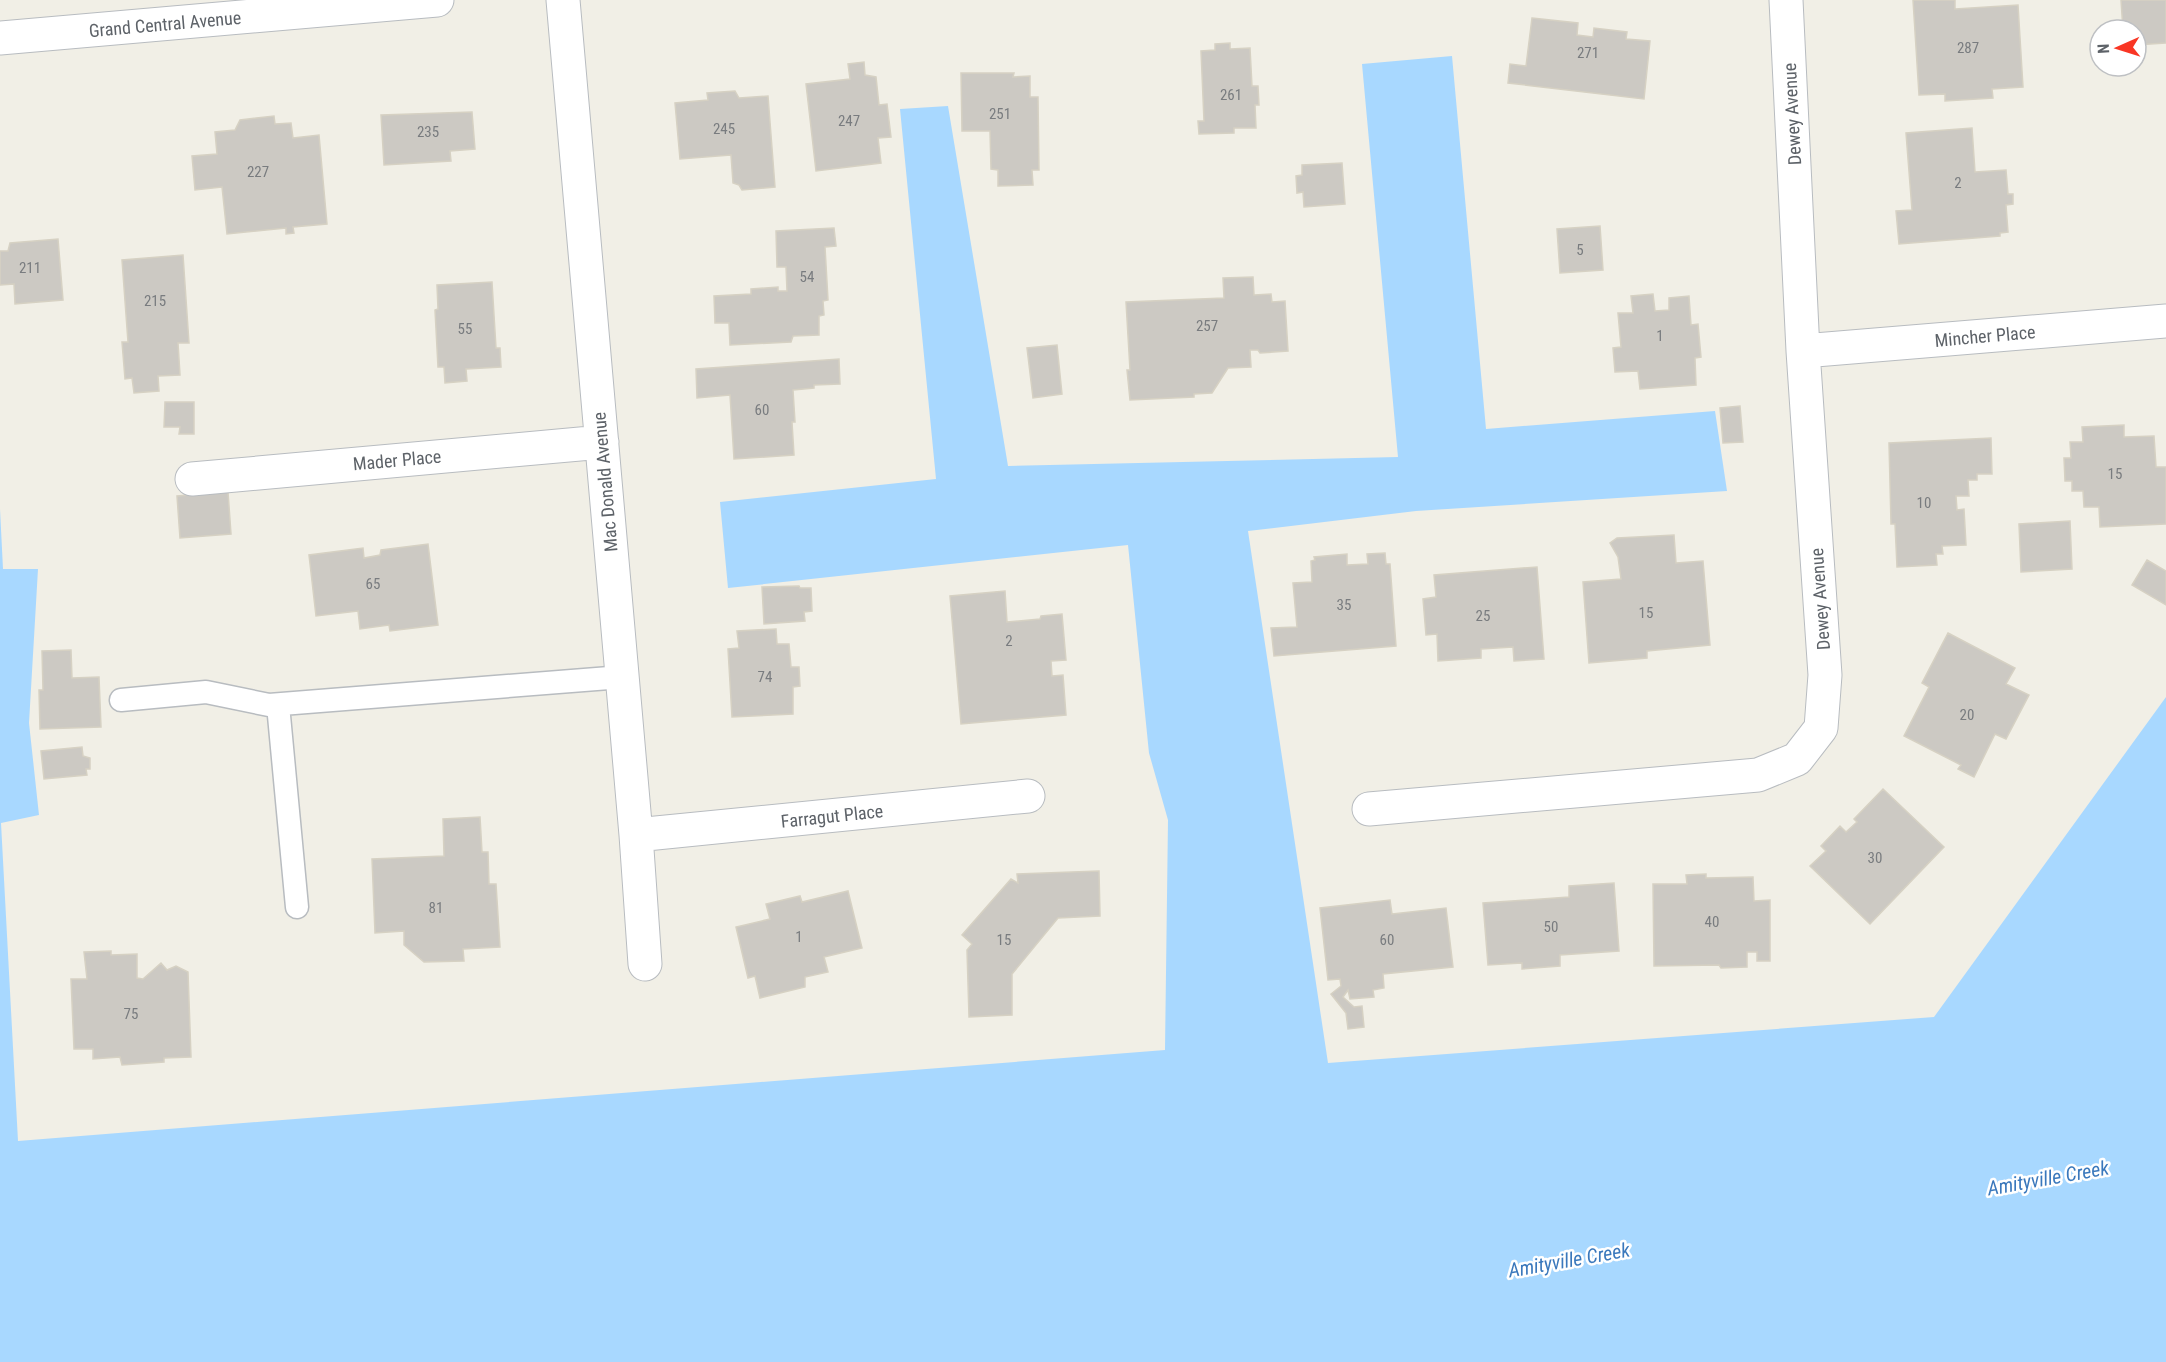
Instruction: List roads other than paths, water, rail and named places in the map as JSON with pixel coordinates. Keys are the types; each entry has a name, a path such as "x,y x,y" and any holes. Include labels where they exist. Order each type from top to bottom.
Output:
{"street":[{"name":"Grand Central Avenue","path":"0,38 437,0"},
{"name":"Mac Donald Avenue","path":"563,0 636,835 645,964"},
{"name":"Dewey Avenue","path":"1369,809 1758,775 1797,759 1821,728 1825,675 1803,351 1786,0"},
{"name":"Mincher Place","path":"1803,351 2166,321"},
{"name":"Mader Place","path":"192,479 602,441"},
{"name":"Farragut Place","path":"636,835 1028,796"}],"lane":[{"path":"121,700 206,692 278,705 622,676"},
{"path":"278,705 297,907"}],"water":[{"name":"Amityville Creek","path":"1452,56 1486,429 1715,411 1727,491 1416,511 1248,531 1328,1063 1934,1017 2166,697 2166,1362 0,1362 0,509 3,569 38,569 29,723 39,815 1,823 18,1141 1165,1050 1168,820 1149,753 1128,545 728,588 720,502 936,479 900,109 948,106 1008,466 1398,457 1362,64"}]}
